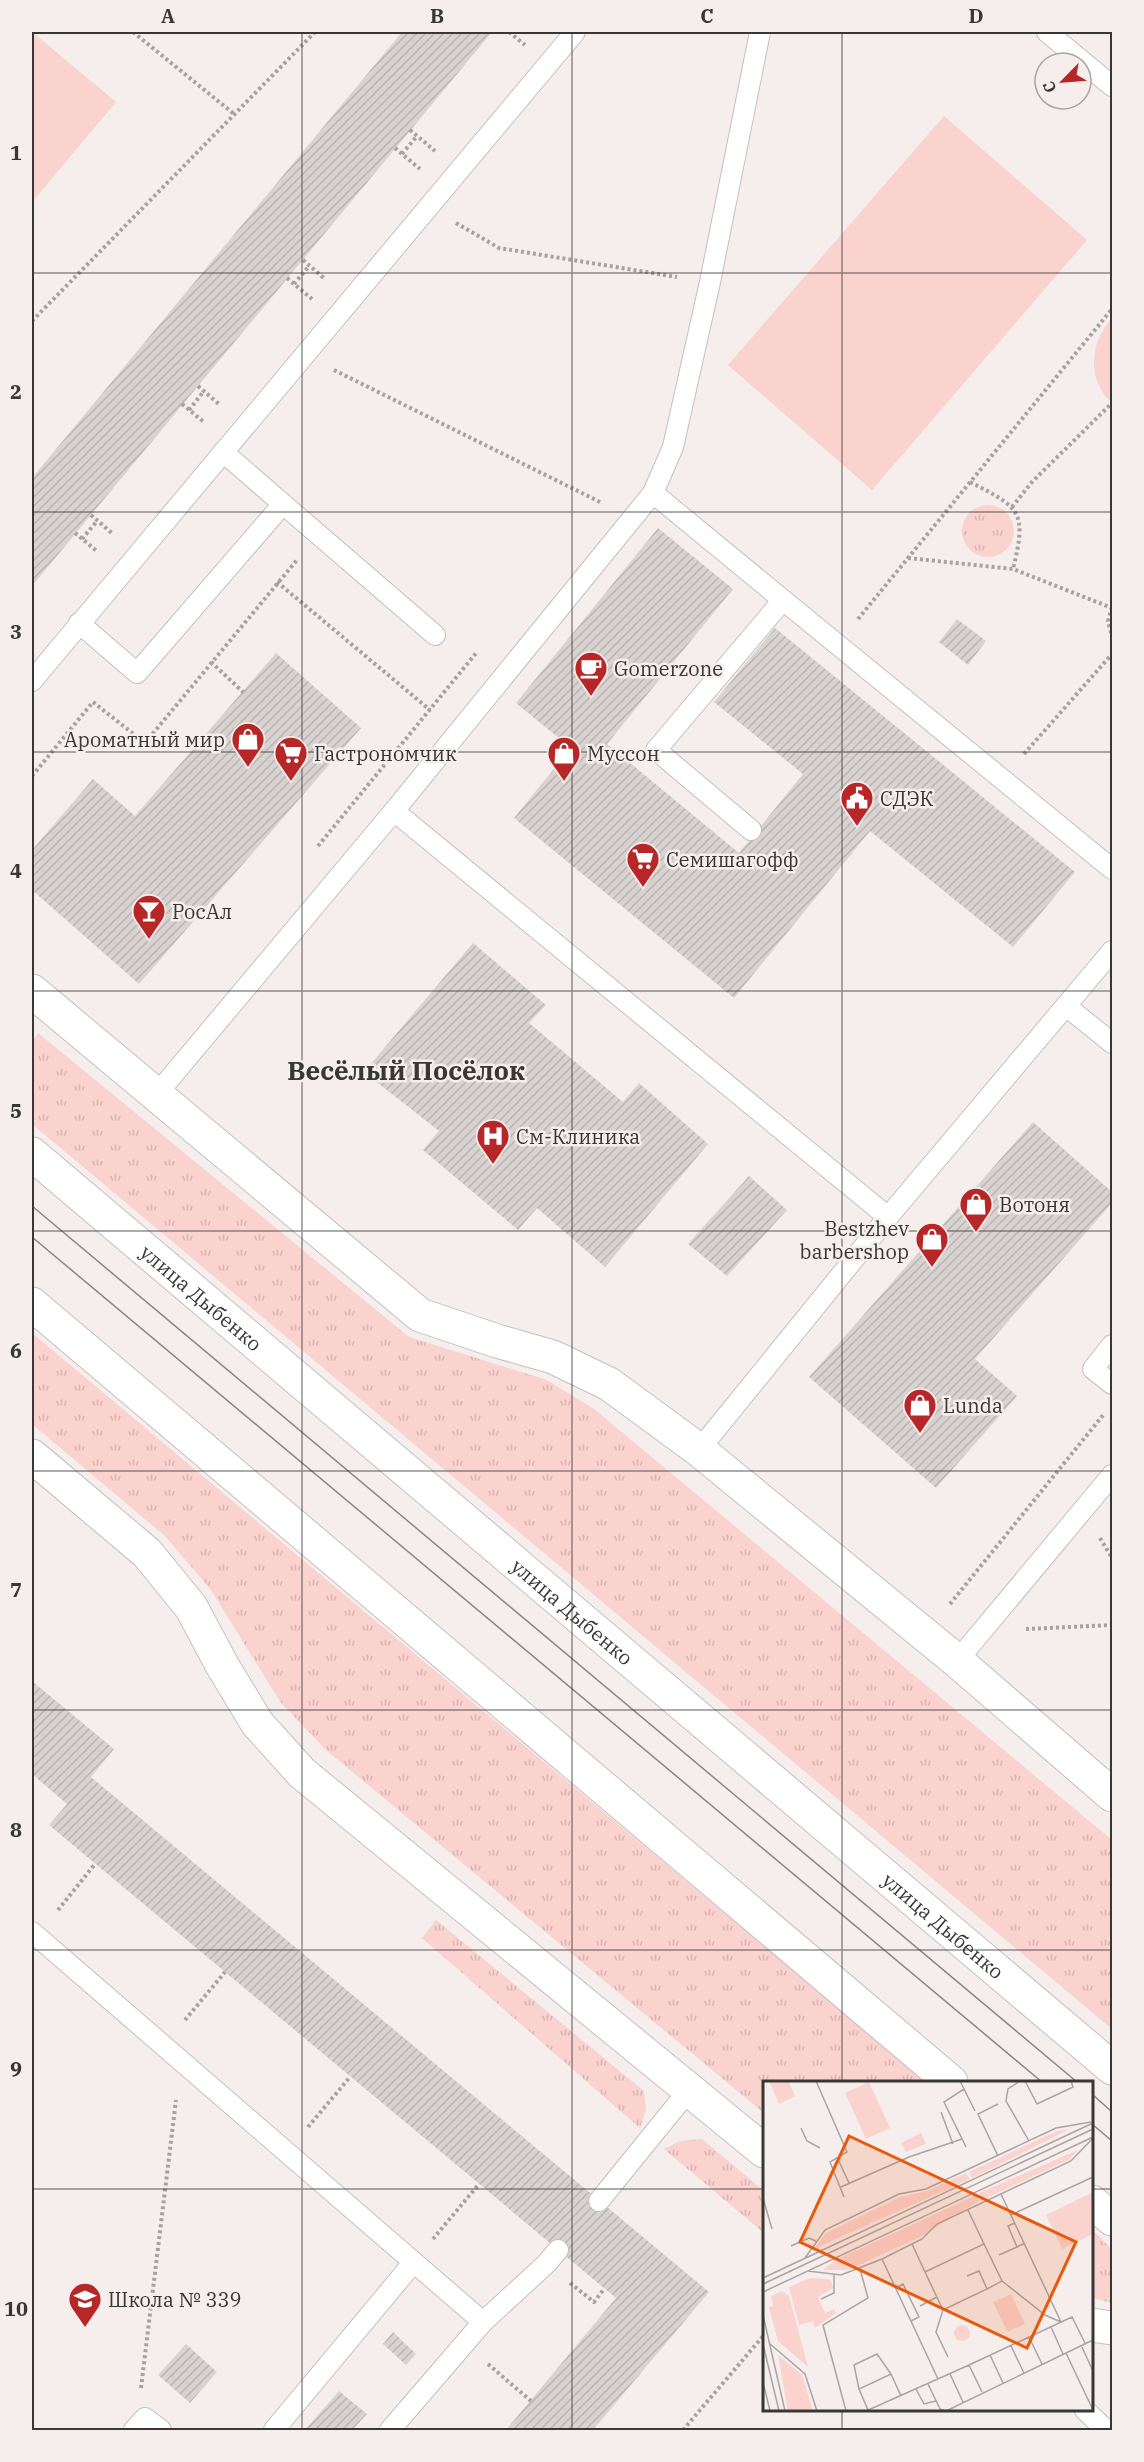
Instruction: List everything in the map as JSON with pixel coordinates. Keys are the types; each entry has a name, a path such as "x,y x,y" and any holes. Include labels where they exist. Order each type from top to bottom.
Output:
{"main road":[{"path":"32,992 420,1315 496,1341 553,1357 609,1383 699,1450 957,1661 1113,1794"},
{"name":"улица Дыбенко","path":"32,1154 1113,2068"},
{"path":"32,1304 950,2081"},
{"path":"32,1456 147,1553 191,1607 257,1723 302,1773 763,2149"},
{"path":"1093,2203 1113,2219"},
{"path":"1093,2325 1113,2328"}],"lane":[{"path":"32,681 575,32"},
{"path":"156,1095 394,811 653,493 673,447 710,282 760,32"},
{"path":"1047,32 1113,86"},
{"path":"222,452 435,635"},
{"path":"653,493 1113,869"},
{"path":"80,623 137,673 283,504"},
{"path":"751,830 656,750 783,600"},
{"path":"394,811 888,1217"},
{"path":"699,1450 888,1217 1113,951"},
{"path":"1066,1006 1113,1043"},
{"path":"1113,1345 1093,1369 1113,1384"},
{"path":"957,1661 1113,1475"},
{"path":"34,1934 483,2322"},
{"path":"599,2201 689,2090"},
{"path":"390,2430 483,2322 552,2257"},
{"path":"274,2430 414,2263"},
{"path":"1087,2411 1106,2430"},
{"path":"140,2424 161,2430"}],"path":[{"path":"133,32 234,114"},
{"path":"32,321 315,32"},
{"path":"402,154 417,136"},
{"path":"429,208 500,248 710,282"},
{"path":"294,284 309,266"},
{"path":"837,645 1113,309"},
{"path":"304,356 602,503 635,515"},
{"path":"189,410 204,392"},
{"path":"1012,507 1032,482 1113,403"},
{"path":"970,482 999,497 1012,507 1019,521 1021,537 1013,569"},
{"path":"82,539 97,521"},
{"path":"908,558 1013,569 1112,607 1108,621 1113,637"},
{"path":"277,582 430,710"},
{"path":"317,847 484,644"},
{"path":"1002,780 1113,654"},
{"path":"211,662 243,692"},
{"path":"950,1604 1105,1413"},
{"path":"983,1631 1113,1625"},
{"path":"34,1934 95,1864"},
{"path":"163,2046 225,1972"},
{"path":"287,2153 350,2077"},
{"path":"140,2424 140,2393 173,2125"},
{"path":"414,2263 479,2184"},
{"path":"552,2257 594,2302 604,2289"},
{"path":"683,2430 763,2337"},
{"path":"464,2344 531,2401"}],"green space":[{"path":"32,32 116,102 32,202"},
{"path":"944,116 1087,240 872,490 728,365"},
{"path":"1112,318 1112,403 1098,383 1094,360 1099,338"},
{"path":"983,505 993,505 1007,512 1014,531 1007,550 993,557 983,557 973,553 966,546 962,536 962,526 966,516 973,509"},
{"path":"38,1033 409,1337 547,1380 594,1409 1112,1840 1112,2029 32,1124 32,1041"},
{"path":"32,1333 925,2081 763,2081 763,2112 327,1751 281,1703 211,1590 165,1536 32,1424"},
{"path":"436,1920 644,2091 646,2110 640,2128 422,1938"},
{"path":"702,2139 763,2190 763,2232 664,2149 680,2141"},
{"path":"1093,2230 1112,2250 1112,2303 1093,2298"}],"building":[{"path":"402,32 492,32 32,586 32,478"},
{"path":"658,528 733,589 607,744 739,853 803,774 714,702 775,628 1075,872 1013,947 870,831 734,998 514,818 571,748 516,703"},
{"path":"957,619 986,641 968,665 939,642"},
{"path":"276,653 361,728 139,984 32,890 32,850 93,779 135,816"},
{"path":"473,943 546,1005 529,1023 623,1102 639,1083 708,1144 605,1267 537,1208 518,1230 423,1150 439,1131 364,1072"},
{"path":"1033,1122 1112,1192 1112,1203 975,1359 1017,1396 936,1488 809,1377"},
{"path":"749,1176 787,1210 727,1276 688,1244"},
{"path":"32,1681 114,1749 91,1777 709,2292 593,2430 506,2430 616,2298 49,1825 67,1804 32,1774"},
{"path":"393,2332 416,2354 406,2365 383,2344"},
{"path":"186,2344 217,2372 190,2403 158,2375"},
{"path":"339,2391 367,2414 352,2430 305,2430"}],"tram line":[{"path":"32,1206 1076,2081"},
{"path":"32,1237 1041,2081"},
{"path":"1093,2095 1112,2112"},
{"path":"1093,2125 1112,2141"}],"place":[{"name":"Gomerzone","path":"591,697"},
{"name":"Ароматный мир","path":"248,768"},
{"name":"Гастрономчик","path":"291,782"},
{"name":"Муссон","path":"564,782"},
{"name":"СДЭК","path":"857,827"},
{"name":"Семишагофф","path":"643,888"},
{"name":"РосАл","path":"149,940"},
{"name":"См-Клиника","path":"493,1165"},
{"name":"Вотоня","path":"976,1233"},
{"name":"Bestzhev barbershop","path":"932,1268"},
{"name":"Lunda","path":"920,1434"},
{"name":"Школа № 339","path":"85,2328"}],"district":[{"name":"Весёлый Посёлок","path":"406,1070"}]}
